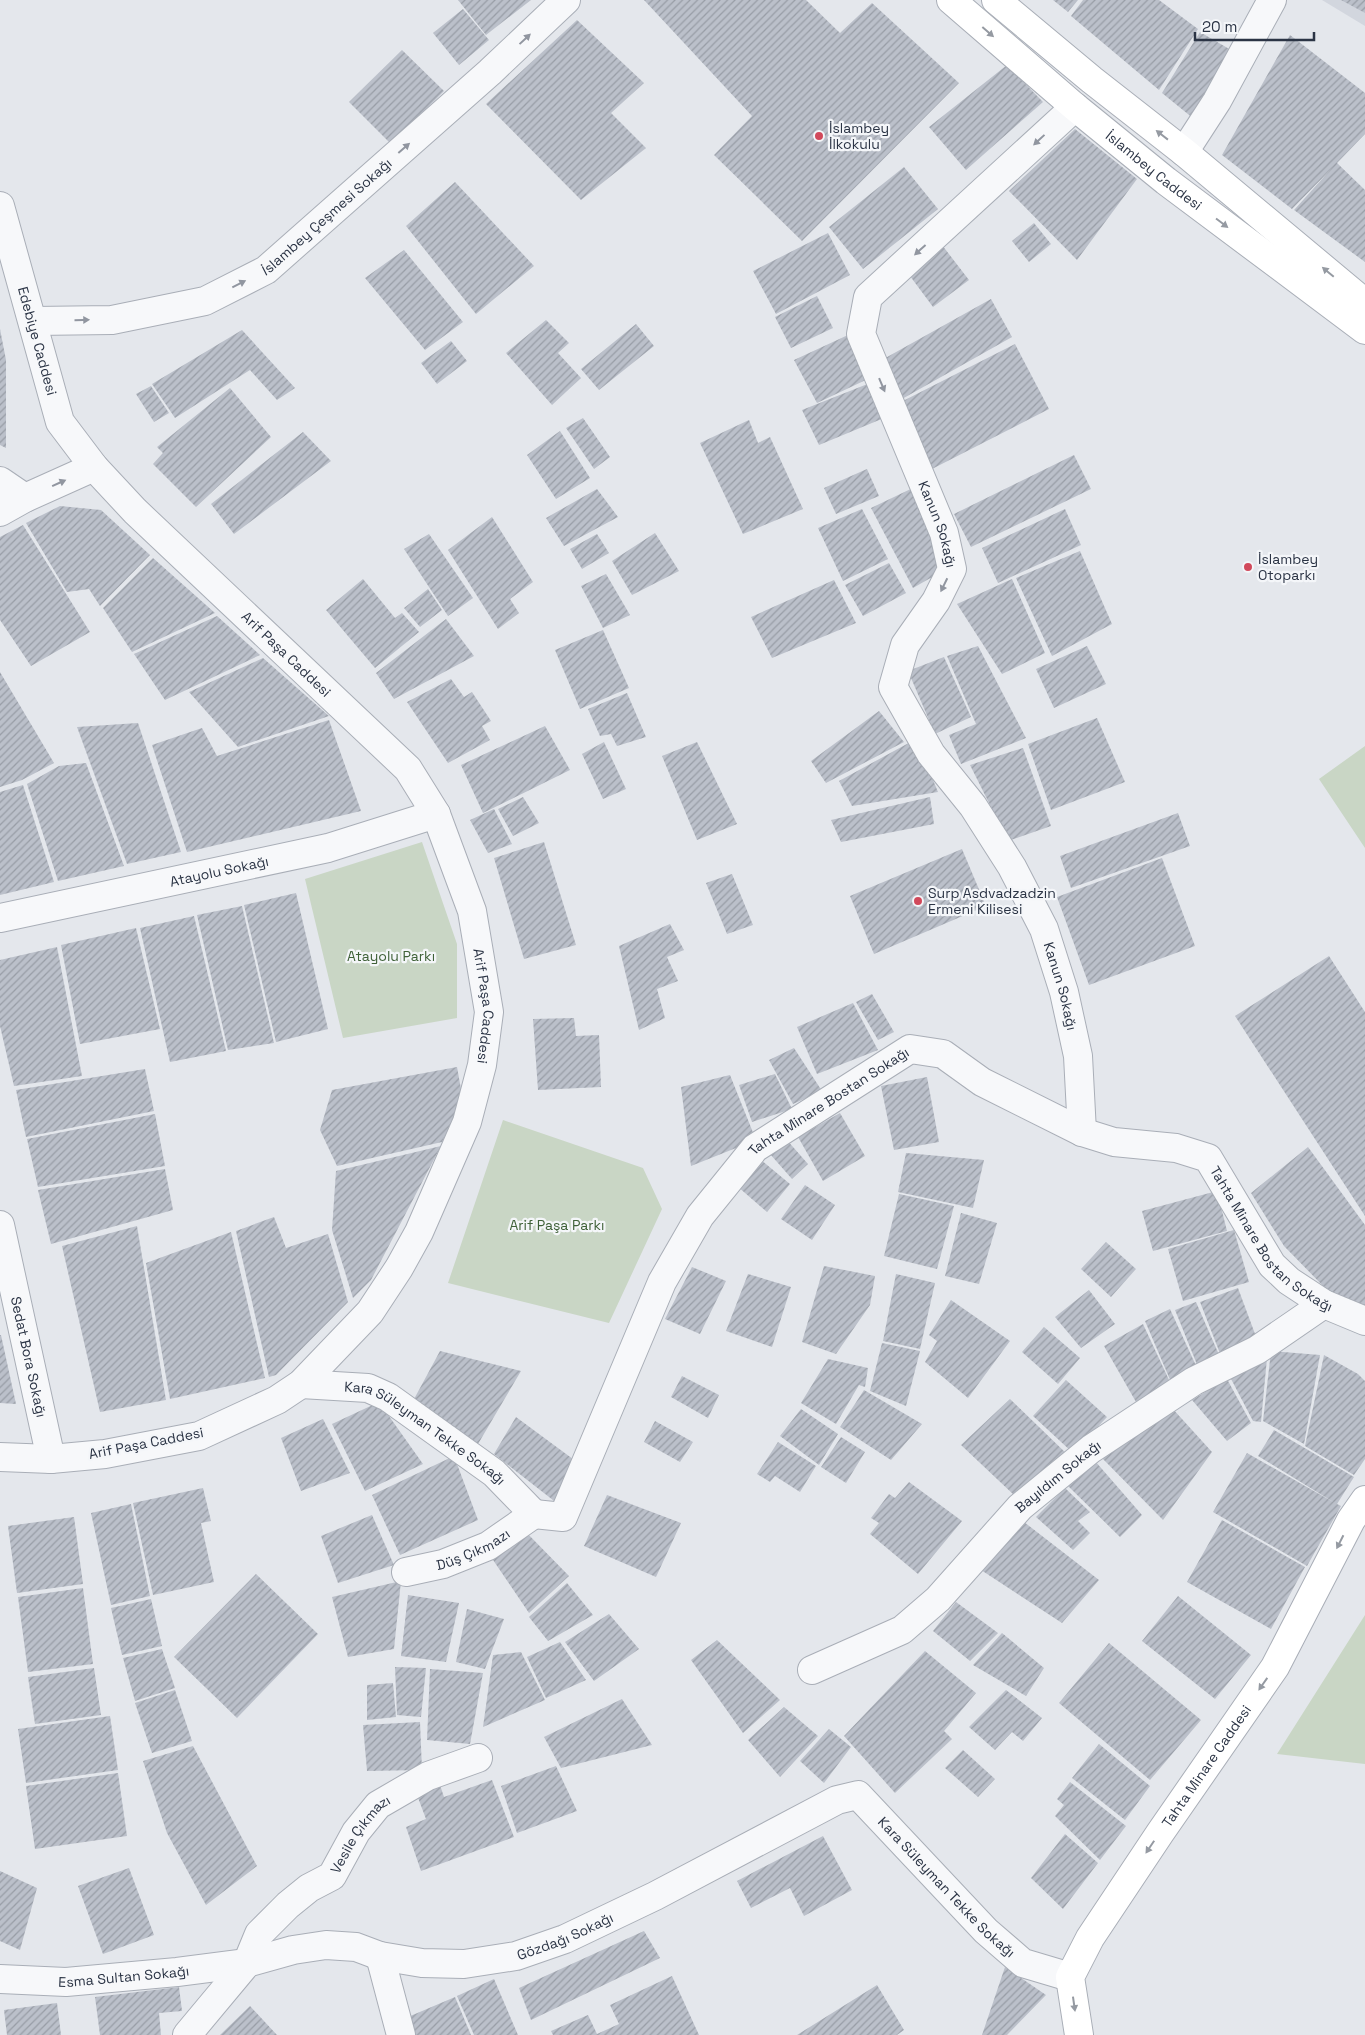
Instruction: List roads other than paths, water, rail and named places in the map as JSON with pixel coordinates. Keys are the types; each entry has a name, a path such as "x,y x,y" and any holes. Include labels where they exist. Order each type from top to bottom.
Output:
{"main road":[{"name":"İslambey Caddesi","path":"951,0 1075,107 1166,182 1365,330"},
{"path":"996,0 1092,80 1184,152 1365,303"},
{"path":"1166,182 1184,152"},
{"name":"Tahta Minare Caddesi","path":"1070,1977 1090,1938 1275,1667 1352,1520 1365,1500"},
{"path":"1070,1977 1079,2035"}],"street":[{"path":"1184,152 1216,101 1272,0"},
{"name":"İslambey Çeşmesi Sokağı","path":"34,321 112,320 205,301 266,270 490,72 562,2"},
{"name":"Kanun Sokağı","path":"1075,107 868,297 860,334 944,533 952,569 936,601 905,645 893,687 931,754 973,806 1012,867 1044,929 1064,992 1078,1056 1082,1132"},
{"name":"Edebiye Caddesi","path":"0,206 34,321 60,422 94,467"},
{"path":"0,512 25,498 94,467"},
{"name":"Arif Paşa Caddesi","path":"0,1457 51,1459 105,1454 199,1436 277,1400 301,1384 370,1312 399,1268 419,1232 467,1122 482,1065 489,1012 472,911 436,814 408,769 135,511 94,467"},
{"path":"0,480 25,498"},
{"name":"Atayolu Sokağı","path":"0,918 328,848 436,814"},
{"name":"Tahta Minare Bostan Sokağı","path":"534,1514 563,1517 662,1282 700,1216 755,1148 910,1049 943,1054 982,1082 1082,1132 1114,1142 1176,1148 1208,1158 1272,1265 1288,1281 1324,1304 1365,1321"},
{"name":"Sedat Bora Sokağı","path":"0,1225 51,1459"},
{"name":"Bayıldım Sokağı","path":"812,1670 902,1630 938,1599 1020,1507 1091,1449 1194,1381 1257,1350 1324,1304"},
{"name":"Kara Süleyman Tekke Sokağı","path":"301,1384 368,1388 388,1397 494,1473 534,1514"},
{"name":"Düş Çıkmazı","path":"406,1572 443,1564 488,1546 534,1514"},
{"name":"Vesile Çıkmazı","path":"187,2035 247,1963 259,1934 288,1905 309,1888 332,1876 356,1832 378,1805 428,1776 478,1758"},
{"name":"Kara Süleyman Tekke Sokağı","path":"858,1795 986,1931 1023,1963 1070,1977"},
{"name":"Gözdağı Sokağı","path":"247,1963 292,1950 326,1945 356,1947 380,1956 422,1963 464,1964 516,1956 557,1942 656,1896 838,1800 858,1795"},
{"path":"380,1956 400,2035"},
{"name":"Esma Sultan Sokağı","path":"0,1978 66,1982 247,1963"}],"place":[{"name":"İslambey İlkokulu","path":"819,136"},
{"name":"İslambey Otoparkı","path":"1248,567"},
{"name":"Surp Asdvadzadzin Ermeni Kilisesi","path":"918,901"}],"park label":[{"name":"Atayolu Parkı","path":"391,956"},
{"name":"Arif Paşa Parkı","path":"557,1225"}]}
